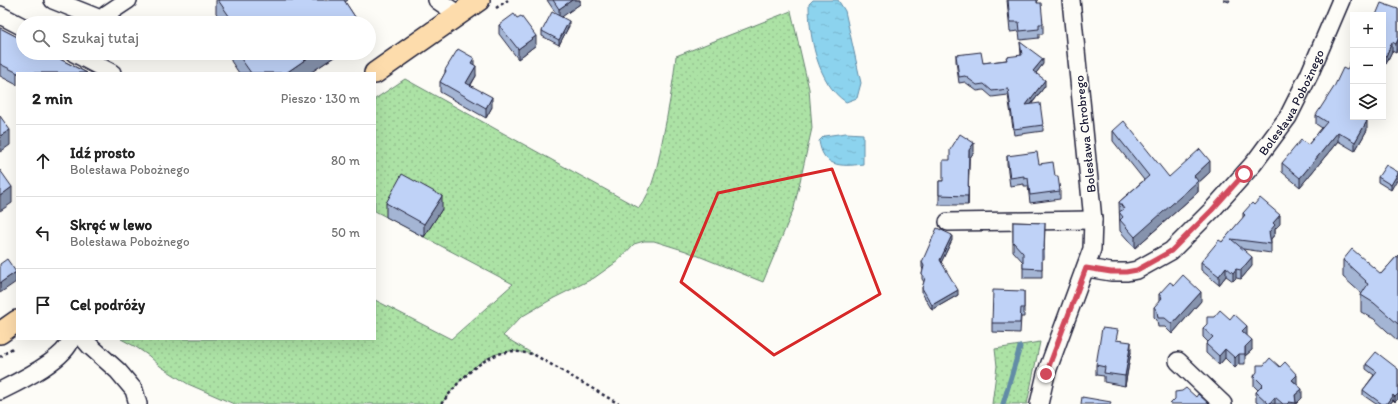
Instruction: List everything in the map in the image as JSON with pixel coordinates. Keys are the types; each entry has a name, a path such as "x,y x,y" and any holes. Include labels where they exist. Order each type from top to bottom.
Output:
{"main road":[{"path":"376,72 479,0"},
{"path":"0,333 16,322"}],"street":[{"path":"53,0 89,16"},
{"path":"106,16 128,0"},
{"path":"437,0 459,15"},
{"name":"Bolesława Chrobrego","path":"1071,0 1093,220 1092,250 1086,268"},
{"name":"Bolesława Pobożnego","path":"1086,268 1111,272 1137,270 1171,251 1212,210 1254,163 1288,117 1309,75 1341,0"},
{"path":"0,15 16,23"},
{"path":"91,60 110,72"},
{"path":"948,222 1093,220"},
{"path":"1039,404 1046,374 1086,268"},
{"path":"0,391 45,366 60,354 70,343 71,340"},
{"path":"85,340 118,371 134,390 138,404"},
{"path":"1178,361 1223,404"}],"path":[{"path":"441,404 459,382 474,368 498,354 512,351 533,354 619,404"}],"highlighted area":[{"path":"832,169 880,294 774,355 681,282 718,193"}],"green space":[{"path":"791,11 809,89 812,128 794,208 763,282 686,251 654,241 644,241 634,244 618,261 594,278 554,298 521,317 503,336 533,354 511,351 490,357 471,370 441,404 234,404 188,384 160,366 136,347 123,340 376,340 376,301 451,339 513,284 376,212 376,98 405,79 639,208 648,193 657,168 676,56"},
{"path":"1040,342 1027,404 992,404 997,366 995,349"}],"water":[{"path":"813,0 838,0 845,11 861,83 857,98 846,102 836,94 822,71 813,44 809,17 809,4"},
{"path":"846,133 863,134 863,164 840,165 824,156 819,141 824,136"}],"building":[{"path":"218,0 344,0 354,16 229,16"},
{"path":"553,0 572,0 559,9"},
{"path":"1008,0 1037,0 1037,3 1041,3 1043,24 1039,24 1039,29 1020,31 1019,22 1010,22"},
{"path":"1381,3 1398,9 1398,39 1396,44 1392,42 1386,56 1386,12 1377,12"},
{"path":"552,12 569,21 559,40 542,31"},
{"path":"514,14 517,18 521,16 536,36 518,49 499,25"},
{"path":"0,28 16,36 16,60 62,60 85,72 16,72 0,64"},
{"path":"1020,42 1043,59 1033,71 1045,80 1026,105 1040,103 1043,125 1014,129 1008,89 992,91 984,84 977,85 965,76 959,77 956,55 981,52 983,63 1007,60 1006,57 1022,55"},
{"path":"458,49 474,58 471,63 476,66 466,83 492,97 486,108 440,82 446,71 445,70"},
{"path":"242,60 305,60 287,72 250,72"},
{"path":"1350,63 1350,120 1367,121 1355,142 1338,132 1300,178 1282,163 1301,140 1308,145 1327,122 1316,115 1334,87 1343,68 1347,70"},
{"path":"0,116 10,130 0,136"},
{"path":"1124,121 1169,177 1200,149 1210,161 1194,176 1198,181 1135,237 1120,220 1123,217 1119,212 1124,209 1119,202 1149,176 1113,131"},
{"path":"960,134 974,143 969,150 968,196 939,195 939,181 943,181 943,160 950,160 950,150"},
{"path":"1037,152 1039,164 1053,162 1055,176 1058,176 1060,191 1030,195 1028,178 1024,179 1024,176 1010,178 1007,156"},
{"path":"1386,165 1398,172 1391,185 1378,177"},
{"path":"0,170 12,187 0,196"},
{"path":"402,174 442,196 424,224 386,203"},
{"path":"1260,198 1280,215 1273,223 1275,225 1269,232 1271,244 1231,239 1252,257 1241,270 1236,269 1233,273 1226,267 1219,276 1201,262 1219,240 1222,242 1245,215 1243,213 1252,203 1254,205"},
{"path":"1013,222 1045,223 1044,250 1042,250 1042,269 1023,268 1023,253 1013,242"},
{"path":"937,228 952,235 940,260 958,290 932,305 922,288 925,278 922,274 924,266 922,262"},
{"path":"1352,249 1381,274 1398,255 1398,324 1374,303 1361,295 1368,284 1343,260"},
{"path":"7,259 16,272 0,283 0,264"},
{"path":"1183,275 1201,292 1172,324 1165,318 1158,318 1157,311 1154,307 1162,298 1159,294 1170,282 1174,285"},
{"path":"993,290 1024,291 1024,308 1021,308 1020,323 992,323"},
{"path":"1220,310 1230,319 1234,314 1247,326 1242,331 1252,340 1245,347 1245,354 1239,354 1235,358 1225,349 1219,356 1206,344 1213,337 1203,328 1207,324 1207,317 1214,317"},
{"path":"1102,328 1118,330 1116,340 1131,342 1125,376 1104,373 1105,367 1096,365"},
{"path":"1376,352 1398,369 1398,394 1395,397 1393,395 1386,404 1382,404 1363,390 1377,372 1366,364"},
{"path":"1270,358 1280,367 1285,362 1297,375 1292,380 1302,389 1295,395 1296,403 1289,402 1287,404 1283,404 1275,397 1269,404 1256,392 1263,385 1254,376 1257,372 1257,365 1264,365"},
{"path":"1186,388 1196,397 1198,394 1209,404 1170,404 1175,399 1175,392 1182,391"},
{"path":"1082,397 1111,402 1110,404 1081,404"}],"waterway":[{"path":"1003,404 1020,347"}],"route":[{"path":"1046,374 1086,268 1111,272 1126,272 1137,270 1148,265 1171,251 1212,210 1244,174"}]}
